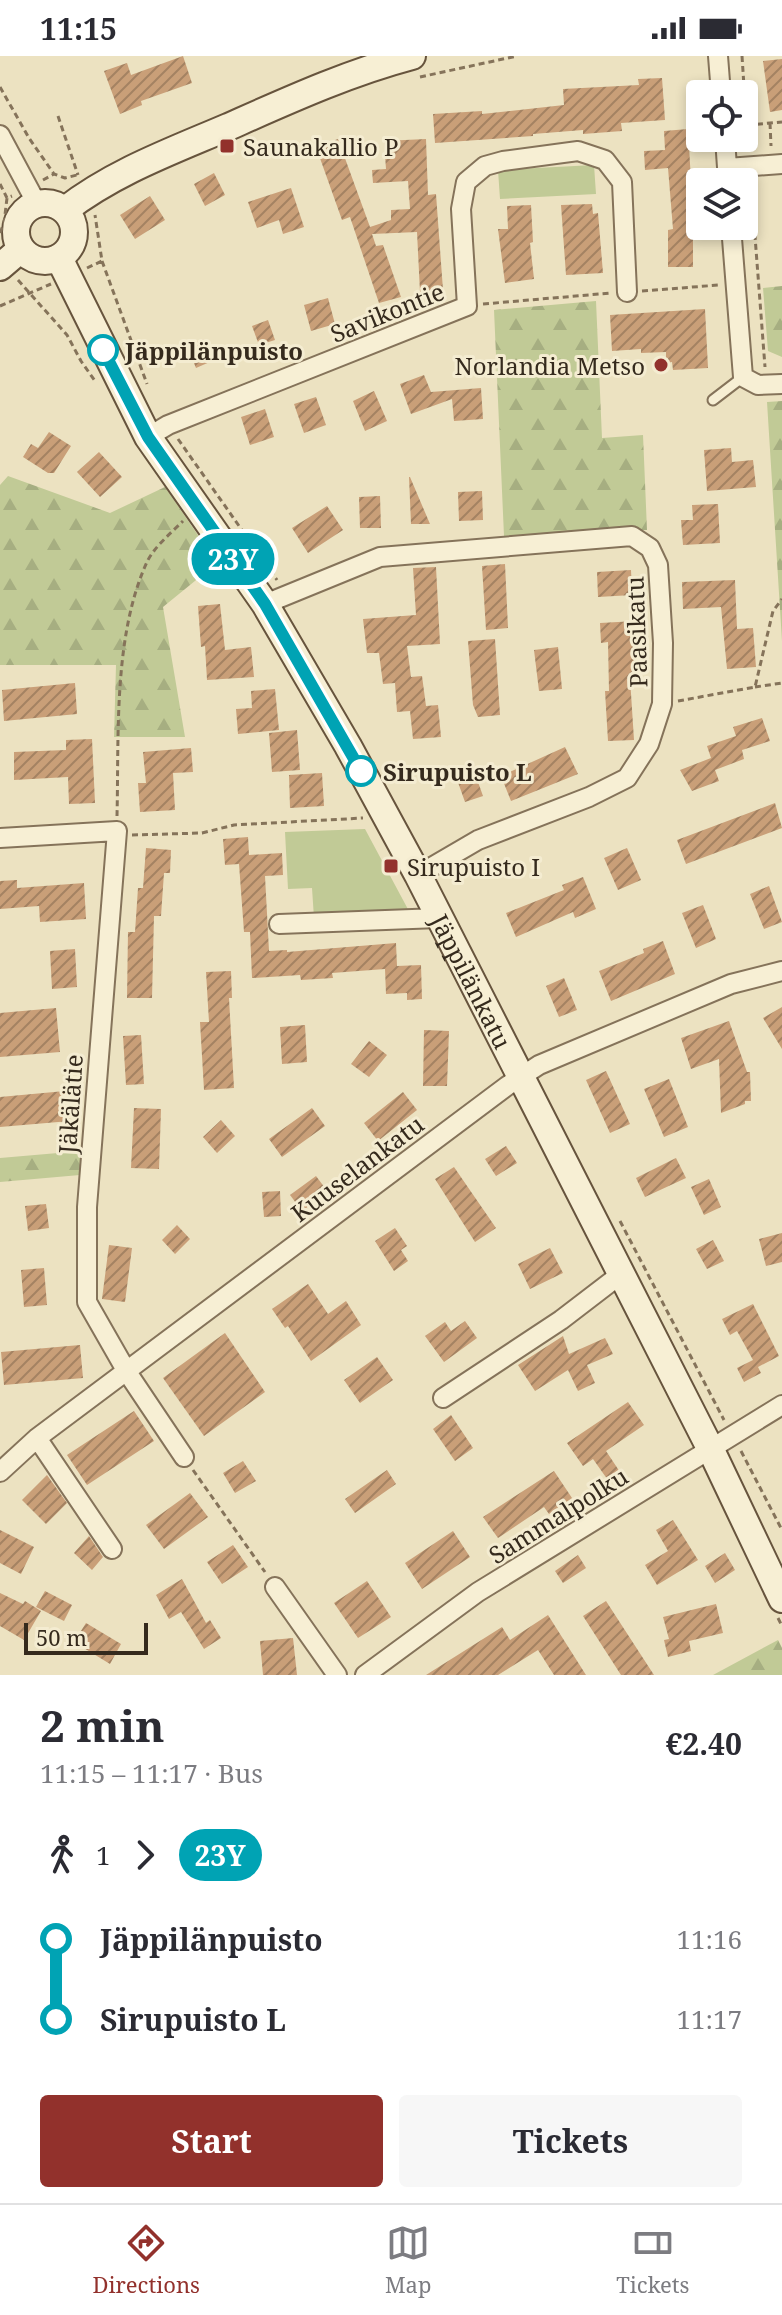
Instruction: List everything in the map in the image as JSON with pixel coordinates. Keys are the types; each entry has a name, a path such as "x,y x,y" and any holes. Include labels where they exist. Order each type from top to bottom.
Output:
{"street":[{"path":"718,56 720,80"},
{"path":"74,203 74,236 63,267 34,259 21,249 16,234 19,219 37,204 74,203 126,171 329,83 403,63"},
{"path":"0,135 37,204"},
{"name":"Savikontie","path":"148,437 168,425 467,306 461,209 466,182 485,166 578,151 605,160 622,182 627,292"},
{"path":"758,169 782,164"},
{"path":"734,240 762,383"},
{"path":"0,267 21,249"},
{"name":"Jäppilänkatu","path":"63,267 148,437 265,604 348,746 418,875 711,1450 779,1606"},
{"name":"Paasikatu","path":"265,604 380,557 632,536 650,548 658,565 663,643 662,704 649,744 627,778 589,797 478,840 418,875"},
{"path":"0,838 117,831"},
{"name":"Jäkälätie","path":"117,831 87,1207 87,1302 127,1372 184,1457"},
{"path":"279,924 439,918"},
{"name":"Kuuselankatu","path":"0,1472 37,1438 521,1076 539,1065 731,984 782,971"},
{"path":"443,1398 561,1320 621,1274"},
{"name":"Sammalpolku","path":"365,1675 478,1592 782,1405"},
{"path":"37,1438 112,1549"},
{"path":"275,1587 337,1675"}],"lane":[{"path":"713,400 762,383"}],"path":[{"path":"403,63 517,56"},
{"path":"0,87 54,174"},
{"path":"0,306 32,293 63,267 102,261 94,215 74,203 58,116"},
{"path":"758,124 782,122"},
{"path":"770,123 772,148 782,147"},
{"path":"0,184 7,198"},
{"path":"0,211 6,210"},
{"path":"759,284 762,383"},
{"path":"32,293 67,335 97,384"},
{"path":"196,506 148,559 127,619 119,727 117,831 124,835 202,833 234,825 366,818"},
{"path":"755,687 773,611 782,599"},
{"path":"662,704 782,683"},
{"path":"184,1457 275,1587"},
{"path":"779,1606 782,1626"}],"green space":[{"path":"594,165 596,194 500,199 498,170"},
{"path":"782,286 782,357 768,351 763,288"},
{"path":"596,301 602,438 643,435 647,530 504,536 494,310"},
{"path":"782,401 782,641 767,402"},
{"path":"8,476 110,513 165,487 217,563 163,607 185,737 114,737 116,665 0,665 0,485"},
{"path":"365,829 410,913 314,918 312,888 288,889 285,832"},
{"path":"81,1151 80,1175 0,1182 0,1158"},
{"path":"778,1640 782,1648 782,1675 713,1675"}],"building":[{"path":"183,56 192,83 141,101 142,105 120,114 104,71 127,63 131,75"},
{"path":"782,59 782,110 770,112 763,61"},
{"path":"662,78 665,120 621,123 622,131 583,134 583,130 435,143 433,114 482,111 482,114 564,105 563,89 639,85 638,79"},
{"path":"686,129 686,152 689,152 690,168 686,168 686,240 693,240 693,267 668,267 668,230 673,229 668,168 645,170 644,151 665,150 664,131"},
{"path":"338,139 370,227 391,220 391,210 410,209 408,181 373,183 372,170 386,169 384,141 426,139 428,195 436,194 443,290 420,292 417,232 372,234 376,246 383,245 401,297 379,303 350,217 342,220 316,147"},
{"path":"214,173 225,195 205,206 194,184"},
{"path":"291,188 304,227 283,234 279,220 257,228 248,202"},
{"path":"150,196 165,220 135,239 120,215"},
{"path":"592,204 593,214 598,213 603,273 566,275 561,205"},
{"path":"531,205 533,242 530,243 534,279 505,283 498,229 508,229 507,206"},
{"path":"328,298 335,324 311,331 304,305"},
{"path":"705,309 708,368 673,370 672,362 666,363 666,352 641,353 641,349 612,351 610,315"},
{"path":"268,320 275,340 259,345 252,326"},
{"path":"203,339 212,361 196,368 187,346"},
{"path":"424,375 431,392 481,388 483,419 454,421 452,399 411,414 400,384"},
{"path":"374,391 387,421 365,431 353,401"},
{"path":"316,397 326,425 304,433 294,404"},
{"path":"265,409 274,437 250,445 241,417"},
{"path":"49,432 71,446 54,473 48,473 23,457 31,444 38,448"},
{"path":"731,448 732,462 753,460 756,487 707,491 704,450"},
{"path":"99,452 122,477 100,497 77,472"},
{"path":"410,477 430,524 411,524"},
{"path":"482,491 483,520 459,521 458,492"},
{"path":"380,496 381,528 360,528 359,497"},
{"path":"718,504 720,543 683,545 681,520 693,520 692,505"},
{"path":"327,506 343,530 308,553 292,528"},
{"path":"505,564 508,628 486,630 482,566"},
{"path":"436,567 440,644 407,646 411,677 422,676 426,706 438,705 441,737 413,739 410,711 397,712 395,683 383,684 379,653 367,653 363,619 416,615 413,568"},
{"path":"631,570 632,595 598,597 597,572"},
{"path":"735,580 737,629 753,628 756,667 727,669 721,607 683,609 682,582"},
{"path":"220,604 225,650 251,647 254,677 207,680 198,606"},
{"path":"636,621 637,677 630,678 634,740 608,741 605,691 609,691 608,642 601,643 600,623"},
{"path":"495,639 500,715 478,717 473,705 468,641"},
{"path":"558,647 562,689 539,691 534,650"},
{"path":"75,683 77,714 4,721 2,690"},
{"path":"275,689 279,730 238,734 236,709 252,708 251,691"},
{"path":"762,718 770,741 742,750 744,759 715,770 719,781 692,791 680,770 711,758 707,746 736,736 733,727"},
{"path":"297,730 300,770 272,772 269,733"},
{"path":"92,739 95,803 69,804 68,777 14,780 14,752 66,750 66,740"},
{"path":"565,747 578,774 511,801 501,776"},
{"path":"191,748 193,772 173,773 175,810 140,812 138,783 146,783 143,752"},
{"path":"473,768 483,796 465,802 455,774"},
{"path":"322,773 324,806 290,808 289,775"},
{"path":"775,803 782,828 686,864 677,840"},
{"path":"248,837 249,855 282,853 283,875 265,876 269,951 396,943 397,966 421,965 422,999 407,1000 407,993 386,994 385,969 332,973 333,978 301,980 300,975 252,978 250,932 244,932 239,864 225,865 223,839"},
{"path":"146,848 171,850 170,873 164,873 161,916 154,916 152,998 127,998 128,932 135,932 138,888 143,888"},
{"path":"627,848 641,880 618,890 604,858"},
{"path":"583,877 596,909 575,918 573,912 516,937 506,913 564,890 562,885"},
{"path":"17,880 17,888 84,883 86,919 40,922 39,906 0,909 0,881"},
{"path":"769,886 782,922 764,929 750,894"},
{"path":"703,905 716,939 696,948 682,913"},
{"path":"663,941 675,974 611,1001 599,971 644,953 643,949"},
{"path":"75,949 77,987 52,989 50,951"},
{"path":"231,971 232,998 229,998 234,1088 204,1090 200,1022 209,1022 206,972"},
{"path":"564,978 577,1010 559,1017 546,986"},
{"path":"782,1007 782,1049 763,1018"},
{"path":"56,1008 60,1052 0,1057 0,1013"},
{"path":"729,1021 747,1072 750,1072 751,1101 721,1113 719,1059 691,1069 681,1038"},
{"path":"305,1025 307,1062 282,1064 280,1027"},
{"path":"424,1030 449,1031 447,1086 423,1086"},
{"path":"141,1035 144,1084 126,1085 123,1036"},
{"path":"369,1041 387,1055 369,1077 351,1064"},
{"path":"606,1071 630,1124 610,1133 586,1080"},
{"path":"669,1079 688,1127 664,1137 644,1089"},
{"path":"65,1091 70,1121 0,1127 0,1097"},
{"path":"403,1092 417,1110 378,1141 364,1123"},
{"path":"134,1108 161,1109 159,1169 131,1168"},
{"path":"312,1108 325,1126 282,1157 269,1139"},
{"path":"221,1120 235,1136 217,1153 203,1137"},
{"path":"506,1146 517,1163 496,1176 485,1159"},
{"path":"676,1158 686,1178 645,1197 636,1178"},
{"path":"454,1167 496,1228 475,1242 435,1179"},
{"path":"316,1176 328,1192 302,1211 290,1195"},
{"path":"709,1179 721,1207 704,1215 691,1187"},
{"path":"280,1191 281,1216 264,1217 262,1192"},
{"path":"46,1204 49,1228 28,1231 25,1206"},
{"path":"177,1225 190,1239 175,1254 162,1240"},
{"path":"395,1228 407,1246 401,1250 408,1261 394,1271 375,1241"},
{"path":"782,1233 782,1262 766,1266 759,1239"},
{"path":"713,1240 724,1261 707,1269 696,1249"},
{"path":"109,1245 132,1248 125,1302 102,1299"},
{"path":"550,1248 563,1273 530,1289 518,1264"},
{"path":"44,1268 47,1305 24,1307 21,1270"},
{"path":"308,1284 328,1314 346,1301 361,1325 311,1361 288,1326 285,1328 272,1309"},
{"path":"753,1304 779,1356 758,1367 761,1373 744,1382 737,1368 753,1360 737,1331 730,1335 722,1319"},
{"path":"465,1321 477,1338 444,1362 425,1336 445,1322 451,1331"},
{"path":"225,1333 265,1392 204,1436 163,1378"},
{"path":"563,1336 569,1354 605,1338 613,1354 587,1365 595,1383 578,1391 568,1370 535,1391 518,1365"},
{"path":"80,1345 83,1378 4,1385 1,1352"},
{"path":"377,1357 393,1380 360,1403 344,1380"},
{"path":"628,1402 644,1425 606,1451 622,1475 610,1483 593,1459 583,1466 567,1443"},
{"path":"134,1411 154,1441 87,1485 67,1455"},
{"path":"451,1415 473,1448 455,1461 433,1429"},
{"path":"243,1461 256,1481 235,1493 223,1473"},
{"path":"387,1470 396,1484 355,1513 345,1499"},
{"path":"554,1471 572,1498 549,1514 544,1507 498,1538 483,1517"},
{"path":"47,1475 67,1503 46,1524 22,1500"},
{"path":"190,1493 208,1517 164,1549 146,1525"},
{"path":"673,1520 698,1560 657,1585 645,1565 668,1551 656,1530"},
{"path":"0,1530 34,1547 21,1574 0,1563"},
{"path":"453,1531 470,1557 422,1589 405,1563"},
{"path":"89,1536 103,1557 92,1570 74,1553"},
{"path":"233,1545 248,1567 222,1584 207,1562"},
{"path":"725,1553 735,1570 715,1583 705,1566"},
{"path":"578,1555 586,1568 563,1583 555,1571"},
{"path":"182,1579 206,1623 210,1620 221,1638 204,1649 181,1612 169,1619 156,1595"},
{"path":"367,1581 391,1617 358,1638 334,1603"},
{"path":"45,1591 72,1605 64,1621 36,1607"},
{"path":"0,1593 23,1604 25,1601 41,1611 24,1640 0,1626"},
{"path":"606,1601 654,1675 621,1675 583,1616"},
{"path":"716,1604 723,1633 689,1641 691,1651 668,1657 664,1640 669,1639 663,1617"},
{"path":"548,1615 586,1675 554,1675 538,1650 498,1675 426,1675 502,1627 510,1640"},
{"path":"86,1623 121,1644 110,1664 74,1642"},
{"path":"293,1638 297,1675 263,1675 260,1641"}],"bus line":[{"name":"23Y","path":"103,350 148,437 265,604 276,628 361,771"}],"place":[{"name":"Saunakallio P","path":"227,146"},
{"name":"Jäppilänpuisto","path":"103,350"},
{"name":"Norlandia Metso","path":"661,365"},
{"name":"Sirupuisto L","path":"361,771"},
{"name":"Sirupuisto I","path":"391,866"}]}
